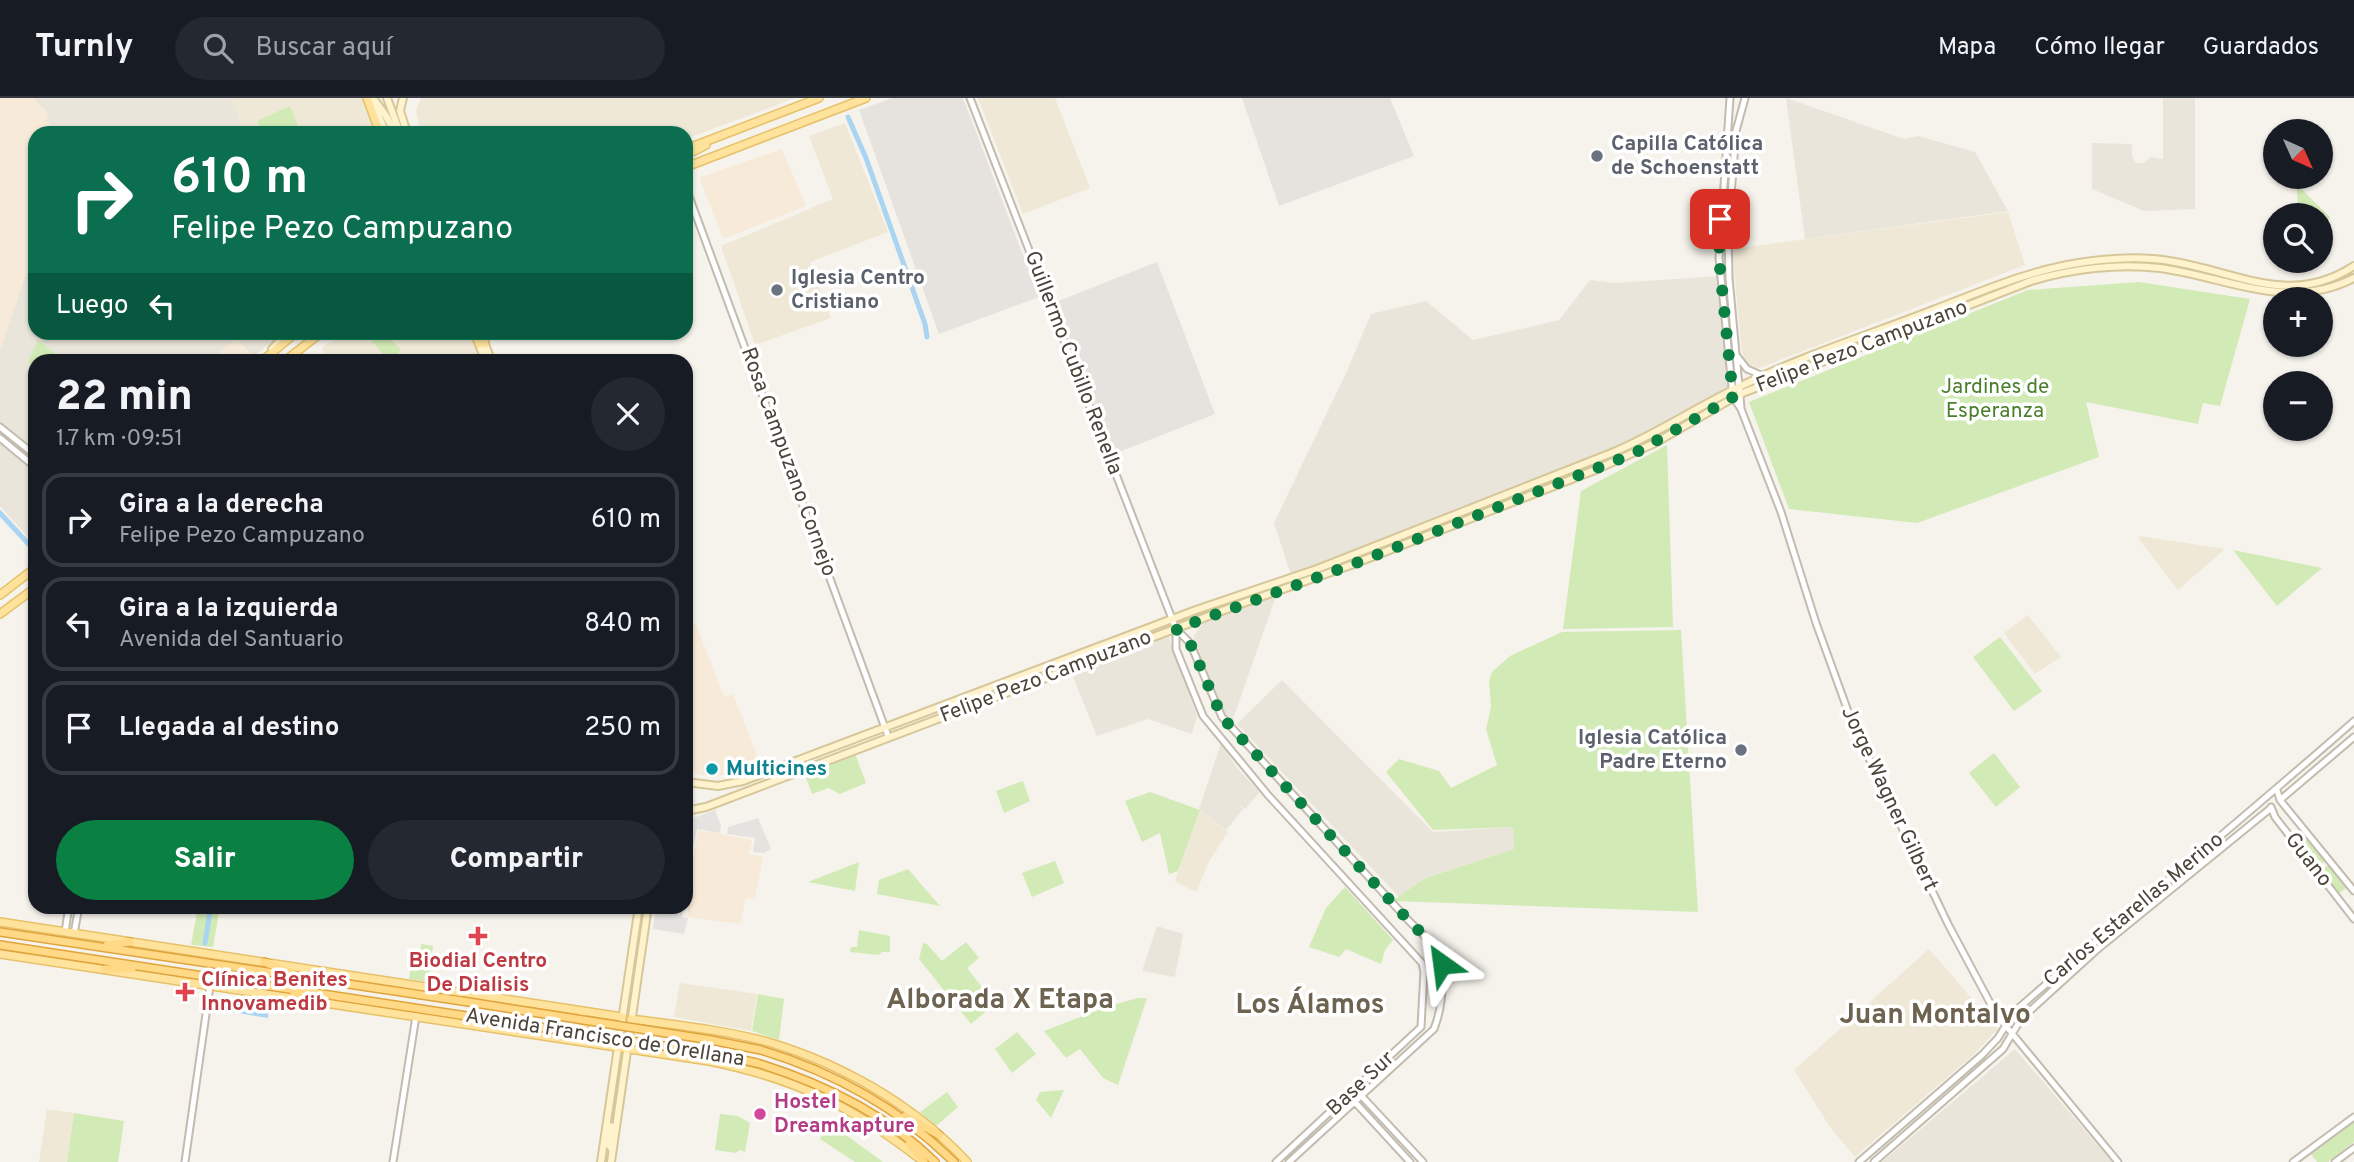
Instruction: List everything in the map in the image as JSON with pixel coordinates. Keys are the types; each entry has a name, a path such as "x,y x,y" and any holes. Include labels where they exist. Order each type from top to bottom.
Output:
{"highway":[{"name":"Avenida Francisco de Orellana","path":"0,932 711,1040 761,1050 790,1059 852,1086 891,1110 936,1144 954,1162"},
{"path":"94,946 130,942"},
{"name":"Avenida Francisco de Orellana","path":"0,945 709,1053 757,1063 786,1072 846,1098 899,1132 935,1162"},
{"path":"264,962 306,978"},
{"path":"105,970 155,969"},
{"path":"280,989 320,1003"},
{"path":"891,1110 939,1135"},
{"path":"899,1132 923,1162"}],"main road":[{"path":"370,98 378,126"},
{"path":"370,98 383,126"},
{"path":"370,98 391,126"},
{"path":"387,98 403,126"},
{"path":"403,98 400,111 404,126"},
{"path":"693,146 819,98"},
{"path":"693,164 866,98"},
{"path":"693,151 725,135"},
{"name":"Felipe Pezo Campuzano","path":"693,810 1351,565 1635,453 1763,376 2006,282 2064,265 2103,260 2160,260 2277,286 2318,282 2354,266"},
{"name":"Felipe Pezo Campuzano","path":"693,783 718,786 743,781 1172,619 1348,557 1614,452 1736,392 2012,288 2071,272 2100,268 2157,268 2210,277 2260,291 2289,294 2327,289 2354,278"},
{"path":"268,354 281,340"},
{"path":"270,354 287,340"},
{"path":"294,354 312,340"},
{"path":"479,340 488,354"},
{"path":"482,340 484,354"},
{"path":"1348,557 1351,565"},
{"path":"0,595 28,573"},
{"path":"0,614 28,593"},
{"path":"870,732 875,737 874,741"},
{"path":"611,1162 627,1049 627,1018 638,914"},
{"path":"601,1162 618,1048 627,1018 646,914"},
{"name":"Avenida Francisco de Orellana","path":"0,922 681,1026 766,1042 817,1060 877,1090 939,1135 967,1162"},
{"name":"Avenida Francisco de Orellana","path":"0,954 416,1016 756,1071 842,1105 923,1162"},
{"path":"569,1041 580,1036 585,1029 583,1018 575,1010"},
{"path":"679,1057 670,1050 667,1039 671,1032 681,1026"},
{"path":"612,1095 611,1116 617,1119"},
{"path":"607,1125 612,1127 609,1145 613,1150"}],"street":[{"name":"Guillermo Cubillo Renella","path":"970,98 1176,629 1176,649 1203,716 1253,778 1422,963 1423,994"},
{"path":"1736,392 1719,258 1730,98 1737,102 1744,98"},
{"path":"1736,392 1728,278 1728,233 1736,131 1744,98"},
{"name":"Rosa Campuzano Cornejo","path":"693,207 888,736"},
{"path":"1735,355 1746,369 1763,376"},
{"name":"Jorge Wagner Gilbert","path":"1736,392 1782,512 1816,623 1853,725 1975,978 2006,1025 2118,1162"},
{"path":"0,427 28,450"},
{"path":"0,439 28,461"},
{"name":"Guillermo Cubillo Renella","path":"1176,629 1190,643 1223,719 1409,921 1439,950 1443,990 1440,1015"},
{"name":"Carlos Estarellas Merino","path":"1859,1162 1982,1055 1998,1038 2014,1012 2268,798 2354,721"},
{"path":"2280,800 2354,737"},
{"name":"Guano","path":"2277,790 2280,800 2354,891"},
{"name":"Guano","path":"2268,798 2275,817 2354,919"},
{"name":"Carlos Estarellas Merino","path":"1874,1162 1994,1057 2008,1043 2021,1019 2099,948 2271,807"},
{"path":"65,932 68,914"},
{"path":"74,933 78,914"},
{"path":"185,1162 210,986"},
{"name":"Base Sur","path":"1276,1162 1421,1027 1423,994"},
{"name":"Base Sur","path":"1289,1162 1434,1029 1440,1015"},
{"path":"393,1162 416,1016"},
{"path":"1356,1088 1423,1162"},
{"path":"1349,1095 1410,1162"},
{"path":"2293,1162 2354,1117"},
{"path":"2335,1162 2354,1148"}],"shaded area":[{"path":"0,98 364,98 374,126 28,126 28,340 274,340 257,354 28,354 28,537 0,506"},
{"path":"0,98 33,98 49,114 46,121 52,126 28,126 28,268 0,351"},
{"path":"240,98 361,98 372,126 242,126 232,101"},
{"path":"421,98 795,98 693,136 693,126 419,126 416,111"},
{"path":"892,98 963,98 1039,297 939,334 859,110"},
{"path":"978,98 1055,98 1090,188 1023,214"},
{"path":"1242,98 1390,98 1414,156 1279,206"},
{"path":"1786,98 1904,139 1918,136 1975,152 2008,211 1805,239"},
{"path":"2163,98 2195,98 2195,209 2144,211 2092,189 2092,143 2132,144 2132,156 2136,163 2143,163 2151,157 2163,159"},
{"path":"845,123 888,232 810,262 831,318 755,345 721,246 833,199 809,136"},
{"path":"782,149 806,206 723,239 701,177"},
{"path":"2008,212 2025,265 1757,369 1749,368 1746,364 1742,354 1732,249"},
{"path":"1157,262 1215,414 1114,454 1056,302"},
{"path":"1720,276 1731,391 1653,433 1292,578 1274,523 1347,371 1371,314 1426,301 1473,340 1559,320 1590,280 1616,283"},
{"path":"234,340 238,340 251,354 219,354"},
{"path":"334,340 472,340 478,354 324,354 322,348"},
{"path":"2140,536 2225,549 2178,590 2138,538"},
{"path":"1276,596 1232,722 1219,707 1194,636 1202,624"},
{"path":"2028,615 2061,657 2035,674 2004,633"},
{"path":"696,624 724,697 733,694 761,766 736,769 729,774 714,776 693,772 693,625"},
{"path":"1168,635 1197,716 1192,734 1148,719 1097,736 1071,672"},
{"path":"1282,680 1433,832 1513,827 1514,849 1426,878 1399,897 1237,724"},
{"path":"1221,743 1237,768 1260,792 1245,809 1239,804 1243,809 1226,830 1199,809"},
{"path":"715,810 721,826 720,833 697,829 693,848 693,818"},
{"path":"1200,810 1228,832 1210,860 1196,892 1175,881"},
{"path":"758,818 771,849 764,853 753,852 755,838 727,834 728,827"},
{"path":"699,830 752,840 749,854 763,857 755,899 746,898 740,924 687,917 687,914 693,914 694,855"},
{"path":"655,914 682,914 682,917 688,918 684,934 653,929"},
{"path":"1157,926 1183,934 1175,977 1142,971"},
{"path":"1929,949 1998,1029 1972,1056 1855,1157 1830,1127 1794,1070"},
{"path":"680,983 757,994 751,1031 674,1017"},
{"path":"2015,1049 2112,1162 1882,1162"},
{"path":"47,1109 74,1113 67,1162 39,1162"}],"green space":[{"path":"290,106 298,126 259,126 257,121"},
{"path":"2297,189 2301,189 2316,203 2298,203"},
{"name":"Jardines de Esperanza","path":"2139,282 2250,299 2220,406 2203,403 2198,424 2086,402 2099,457 1917,523 1789,509 1749,402 2028,290"},
{"path":"38,340 56,354 32,354"},
{"path":"371,340 392,340 401,350 396,354 384,354"},
{"path":"1667,445 1673,627 1563,629 1581,491"},
{"path":"2233,550 2322,568 2277,606"},
{"path":"1681,630 1698,912 1392,901 1426,878 1514,849 1513,827 1433,830 1386,772 1399,759 1439,771 1451,788 1497,765 1486,729 1491,707 1489,681 1492,672 1510,656 1562,632"},
{"path":"2000,637 2042,691 2014,711 1973,657"},
{"path":"1994,753 2020,787 1996,807 1969,773"},
{"path":"855,754 866,783 840,794 828,788 812,794 805,775"},
{"path":"1023,781 1030,801 1004,813 996,791"},
{"path":"1150,792 1200,810 1178,871 1169,874 1160,833 1142,842 1125,801"},
{"path":"2306,837 2325,861 2317,868 2298,844"},
{"path":"1055,861 1064,883 1032,897 1022,873"},
{"path":"859,862 855,891 808,882"},
{"path":"2330,864 2348,887 2338,894 2320,871"},
{"path":"908,869 940,906 877,894 879,880"},
{"path":"1345,887 1393,940 1385,950 1381,964 1346,949 1339,957 1309,947 1326,908"},
{"path":"197,914 219,914 213,947 191,945"},
{"path":"859,930 890,936 890,952 882,952 879,955 850,952 851,947 857,947"},
{"path":"966,942 979,958 967,968 995,1004 971,1024 919,959 923,943 942,961"},
{"path":"421,944 433,946 428,982 409,979 412,961 419,962"},
{"path":"758,994 784,999 779,1040 752,1031"},
{"path":"1147,998 1118,1085 1103,1078 1080,1049 1066,1058 1044,1031 1109,1006"},
{"path":"1017,1032 1036,1054 1012,1073 995,1049"},
{"path":"1064,1090 1051,1118 1036,1100 1040,1092"},
{"path":"947,1092 958,1107 936,1126 920,1112"},
{"path":"74,1113 124,1121 118,1162 67,1162"},
{"path":"720,1114 738,1116 750,1123 745,1152 715,1150"},
{"path":"828,1122 883,1162 855,1162 820,1139"},
{"path":"2354,1122 2354,1142 2328,1162 2317,1162 2311,1154"}],"water":[{"path":"232,998 269,1004 268,1018 231,1012"}],"waterway":[{"path":"848,117 866,158 925,324 927,337"},
{"path":"0,513 28,543"},
{"path":"205,943 210,914"}],"place":[{"name":"Capilla Católica de Schoenstatt","path":"1597,156"},
{"name":"Iglesia Centro Cristiano","path":"777,290"},
{"name":"Iglesia Católica Padre Eterno","path":"1741,750"},
{"name":"Multicines","path":"712,769"},
{"name":"Biodial Centro De Dialisis","path":"478,936"},
{"name":"Clínica Benites Innovamedib","path":"185,992"},
{"name":"Hostel Dreamkapture","path":"760,1114"}],"district":[{"name":"Alborada X Etapa","path":"1000,1001"},
{"name":"Los Álamos","path":"1310,1006"},
{"name":"Juan Montalvo","path":"1935,1016"}],"route":[{"path":"1442,964 1439,950 1409,921 1222,717 1190,643 1176,629 1351,565 1595,470 1655,443 1733,397 1719,258 1720,219"}]}
